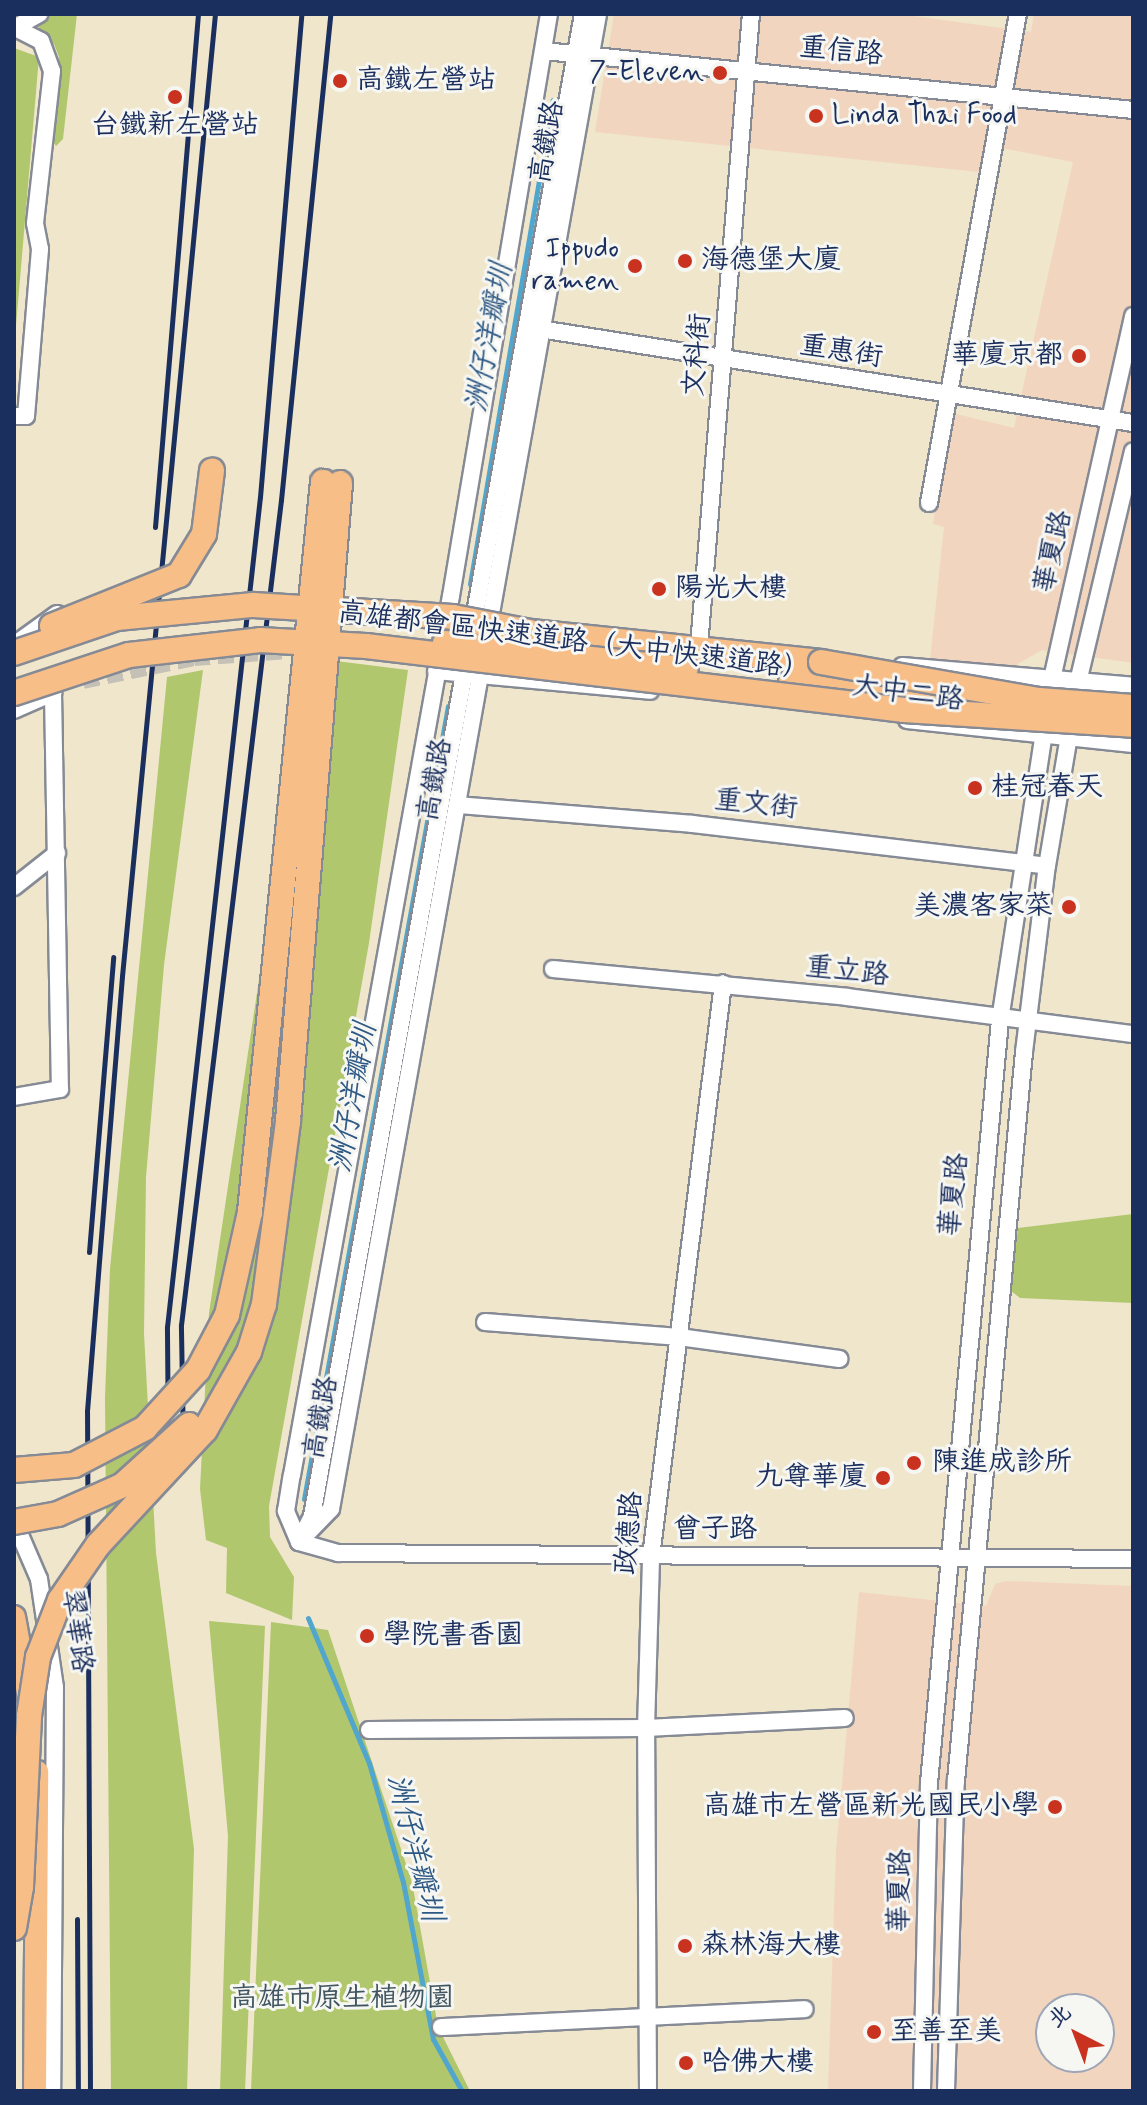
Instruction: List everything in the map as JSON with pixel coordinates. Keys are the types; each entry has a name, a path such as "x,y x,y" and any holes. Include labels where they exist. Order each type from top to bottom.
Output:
{"highway":[{"path":"15,647 95,604 179,575 204,534 212,471"},
{"path":"14,1470 74,1465 145,1428 198,1370 227,1315 252,1196 331,482 288,1121 264,1304 249,1352 205,1430 98,1545 60,1600 38,1657 29,1716 21,1887 14,1928"},
{"name":"高雄都會區快速道路（大中快速道路）","path":"15,647 117,618 253,605 453,617 531,632 1133,694"},
{"path":"14,670 113,635 203,621 302,619 531,632"},
{"name":"高雄都會區快速道路（大中快速道路）","path":"14,693 129,655 193,644 260,640 366,646 904,710 1133,725"},
{"path":"366,646 507,646 1074,714"},
{"path":"821,662 1039,700 1133,707"},
{"path":"14,1522 92,1501 142,1472 203,1409 231,1361 251,1303 293,902 308,843"}],"main road":[{"name":"翠華路","path":"14,1617 37,1749 35,2091"}],"street":[{"path":"14,28 39,14"},
{"name":"高鐵路","path":"299,1542 286,1511 447,611 549,14"},
{"name":"高鐵路","path":"483,617 540,329 583,54 583,14"},
{"name":"高鐵路","path":"299,1542 312,1516 473,675 583,54 598,14"},
{"name":"文科街","path":"699,646 751,14"},
{"path":"929,503 1006,97 1018,14"},
{"path":"14,28 41,41 52,71 35,223 40,249 26,416 14,416"},
{"name":"重信路","path":"544,51 746,68 1133,110"},
{"name":"華夏路","path":"922,2091 929,1783 1000,1020 1020,864 1052,679 1133,316"},
{"name":"重惠街","path":"540,329 1133,423"},
{"name":"華夏路","path":"946,2091 956,1781 1027,1024 1047,866 1078,682 1133,451"},
{"name":"大中二路","path":"447,611 699,646 1133,686"},
{"path":"15,647 58,613"},
{"name":"大中二路","path":"436,671 852,712 1070,741 1133,744"},
{"name":"高鐵路","path":"299,1542 331,1509 458,805 473,675"},
{"name":"大中二路","path":"907,677 994,686 1011,676"},
{"path":"14,710 53,693 60,1089 14,1097"},
{"path":"896,714 976,722 1013,734"},
{"name":"重文街","path":"458,805 692,824 1047,866"},
{"path":"14,887 57,853"},
{"name":"重立路","path":"553,969 723,984 1027,1024 1133,1034"},
{"name":"政德路","path":"648,2091 645,2016 646,1728 651,1556 723,984"},
{"path":"485,1322 679,1337 840,1359"},
{"name":"翠華路","path":"14,1522 39,1579 55,1687 52,2091"},
{"name":"曾子路","path":"299,1542 338,1553 1133,1559"},
{"path":"369,1730 646,1728 845,1718"},
{"path":"927,1920 952,1921"},
{"path":"441,2027 805,2009"}],"shaded area":[{"path":"614,14 899,14 1031,32 1034,14 1133,14 1133,663 1042,650 1011,668 930,660 944,527 933,524 952,413 1014,428 1073,162 986,145 979,172 595,132"},
{"path":"1007,1581 1133,1586 1133,2091 828,2091 836,1851 859,1592 986,1606 995,1584"}],"green space":[{"path":"52,14 77,14 63,139 56,146 50,137 59,57 54,44 39,31 39,24"},
{"path":"14,48 39,57 14,349"},
{"path":"336,661 408,670 369,943 269,1506 270,1537 294,1577 292,1620 226,1593 227,1548 206,1540 200,1489 209,1313 276,866"},
{"path":"203,670 164,965 146,1177 144,1334 156,1553 194,1849 187,2091 111,2091 105,1397 110,1269 167,677"},
{"path":"1133,1214 1133,1303 1020,1298 1010,1290 1018,1228"},
{"path":"209,1621 265,1626 245,2091 220,2091 228,1836"},
{"name":"高雄市原生植物園","path":"271,1622 328,1630 412,1882 438,2027 470,2091 251,2091"}],"waterway":[{"name":"洲仔洋瓣圳","path":"470,584 553,100"},
{"name":"洲仔洋瓣圳","path":"304,1499 448,706"},
{"name":"洲仔洋瓣圳","path":"308,1618 369,1763 403,1882 433,2039 462,2091"}],"tunnel":[{"path":"83,681 194,658 289,651"}],"railway":[{"path":"155,527 198,14"},
{"path":"90,2091 87,1411 122,976 215,14"},
{"path":"168,1448 167,1327 260,497 301,14"},
{"path":"183,1445 181,1325 281,500 330,14"},
{"path":"89,1252 113,957"},
{"path":"77,1919 78,2091"}],"place":[{"name":"7-Eleven","path":"720,73"},
{"name":"高鐵左營站","path":"340,81"},
{"name":"台鐵新左營站","path":"175,97"},
{"name":"Linda Thai Food","path":"816,116"},
{"name":"海德堡大廈","path":"685,261"},
{"name":"Ippudo ramen","path":"635,266"},
{"name":"華廈京都","path":"1079,356"},
{"name":"陽光大樓","path":"659,589"},
{"name":"桂冠春天","path":"975,788"},
{"name":"美濃客家菜","path":"1069,907"},
{"name":"陳進成診所","path":"914,1463"},
{"name":"九尊華廈","path":"883,1478"},
{"name":"學院書香園","path":"367,1636"},
{"name":"高雄市左營區新光國民小學","path":"1055,1807"},
{"name":"森林海大樓","path":"685,1946"},
{"name":"至善至美","path":"874,2032"},
{"name":"哈佛大樓","path":"686,2063"}]}
